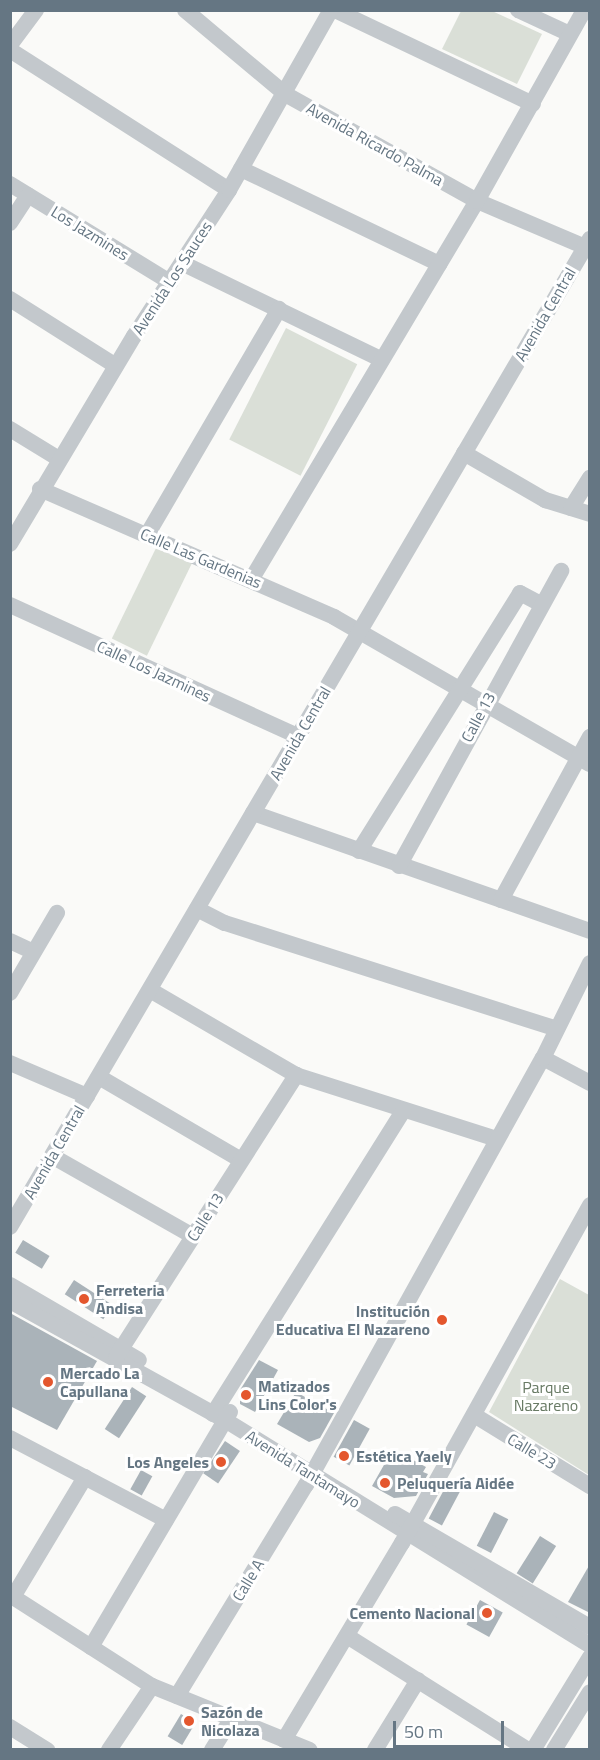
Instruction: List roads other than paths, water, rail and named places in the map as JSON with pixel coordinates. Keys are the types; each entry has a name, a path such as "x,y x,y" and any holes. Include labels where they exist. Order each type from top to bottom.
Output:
{"street":[{"path":"10,45 36,10"},
{"name":"Avenida Ricardo Palma","path":"185,10 285,94 477,201 588,248"},
{"name":"Avenida Los Sauces","path":"10,544 40,489 116,366 229,190 331,10"},
{"path":"335,10 533,104"},
{"path":"518,10 570,34"},
{"path":"251,580 381,358 477,201 584,10"},
{"path":"10,51 229,190"},
{"path":"241,169 439,264"},
{"name":"Los Jazmines","path":"10,184 170,282"},
{"path":"10,223 28,195"},
{"name":"Avenida Central","path":"10,1227 464,453 588,248"},
{"path":"182,263 381,358"},
{"path":"10,299 116,366"},
{"path":"147,535 279,309"},
{"path":"10,429 59,459"},
{"path":"464,453 545,500 590,514"},
{"path":"571,508 590,477"},
{"name":"Calle Las Gardenias","path":"40,489 251,580 359,632 584,761"},
{"name":"Calle 13","path":"399,866 485,703 561,571"},
{"name":"Calle 13","path":"359,851 520,593 541,604"},
{"name":"Calle Los Jazmines","path":"10,605 298,736"},
{"path":"501,900 584,761 590,737"},
{"path":"253,813 590,931"},
{"path":"197,909 225,923 555,1028"},
{"path":"10,993 57,913"},
{"path":"10,941 34,952"},
{"name":"Calle A","path":"177,1696 315,1468 543,1058 555,1028 590,963"},
{"path":"150,990 296,1074 403,1111 497,1139"},
{"path":"543,1058 590,1083"},
{"path":"10,1062 87,1096"},
{"name":"Calle 13","path":"118,1354 296,1074"},
{"path":"99,1077 241,1160"},
{"path":"91,1647 166,1520 222,1413 403,1111"},
{"path":"52,1156 193,1236"},
{"path":"284,1740 410,1530 589,1208"},
{"name":"Avenida Tantamayo","path":"10,1285 118,1354 315,1468 590,1645"},
{"name":"Avenida Tantamayo","path":"10,1301 118,1354"},
{"name":"Calle 23","path":"474,1415 590,1486"},
{"path":"10,1438 166,1520"},
{"path":"85,1477 12,1596 152,1686 309,1749"},
{"name":"Avenida Tantamayo","path":"410,1530 590,1627"},
{"path":"347,1636 528,1749"},
{"path":"533,1749 590,1657"},
{"path":"375,1749 418,1680"},
{"path":"109,1749 152,1686"},
{"path":"554,1749 590,1692"},
{"path":"212,1749 232,1718"},
{"path":"10,1727 47,1749"}],"place":[{"name":"Ferreteria Andisa","path":"84,1299"},
{"name":"Institución Educativa El Nazareno","path":"442,1320"},
{"name":"Mercado La Capullana","path":"48,1382"},
{"name":"Matizados Lins Color's","path":"246,1395"},
{"name":"Estética Yaely","path":"344,1456"},
{"name":"Los Angeles","path":"221,1462"},
{"name":"Peluquería Aidée","path":"385,1483"},
{"name":"Cemento Nacional","path":"487,1613"},
{"name":"Sazón de Nicolaza","path":"189,1721"}],"park label":[{"name":"Parque Nazareno","path":"546,1396"}]}
